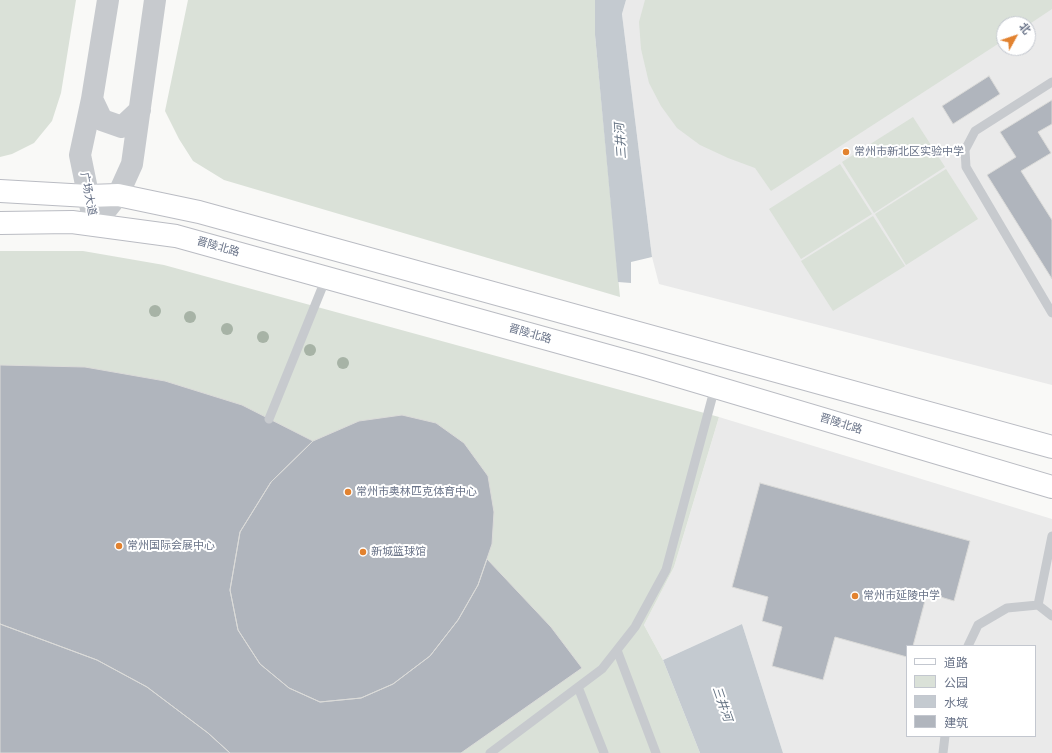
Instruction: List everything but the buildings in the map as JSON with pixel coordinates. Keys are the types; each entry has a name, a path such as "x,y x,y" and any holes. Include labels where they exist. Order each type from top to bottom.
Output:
{"main road":[{"path":"0,191 88,196 118,195 199,212 1052,447"},
{"name":"晋陵北路","path":"0,223 72,222 176,236 641,365 1052,487"}],"street":[{"name":"广场大道","path":"94,225 80,155 92,99 108,0"},
{"name":"广场大道","path":"94,225 118,195 132,164 156,4"},
{"path":"92,99 102,120 122,126 140,110"}],"lane":[{"path":"1052,82 975,132 966,150 966,167 1052,313"},
{"path":"269,419 326,277"},
{"path":"490,753 602,669 635,627 666,570 715,387"},
{"path":"1038,605 1052,536"},
{"path":"968,645 978,625 1007,608 1038,605 1052,616"},
{"path":"617,650 656,753"},
{"path":"578,687 604,753"},
{"path":"943,753 945,737"}],"shaded area":[{"name":"常州市新北区实验中学","path":"626,0 1052,0 1052,385 659,284 652,257 622,14"},
{"name":"常州市延陵中学","path":"719,417 1052,519 1052,753 783,753 742,624 663,660 644,625 674,567"}],"green space":[{"path":"0,0 76,0 61,93 52,121 34,143 12,154 0,157"},
{"path":"188,0 595,0 595,35 620,297 224,180 193,161 179,139 165,111"},
{"path":"645,0 1052,0 1052,9 1036,20 1036,16 996,16 996,45 771,191 755,168 700,145 677,128 661,106 649,83 641,49 639,22"},
{"path":"913,117 945,167 874,213 842,162"},
{"path":"840,164 872,214 801,259 769,209"},
{"path":"946,169 978,219 906,265 875,214"},
{"path":"873,216 905,266 833,311 801,261"},
{"name":"常州市奥林匹克体育中心","path":"0,251 83,251 164,265 719,417 674,567 644,625 663,660 700,753 0,753"}],"water":[{"name":"三井河","path":"595,0 626,0 622,14 652,257 631,262 631,283 618,282 595,35"},
{"name":"三井河","path":"742,624 783,753 700,753 663,660"}],"place":[{"name":"常州市新北区实验中学","path":"846,152"},
{"name":"常州市奥林匹克体育中心","path":"348,492"},
{"name":"常州国际会展中心","path":"119,546"},
{"name":"新城篮球馆","path":"363,552"},
{"name":"常州市延陵中学","path":"855,596"}]}
